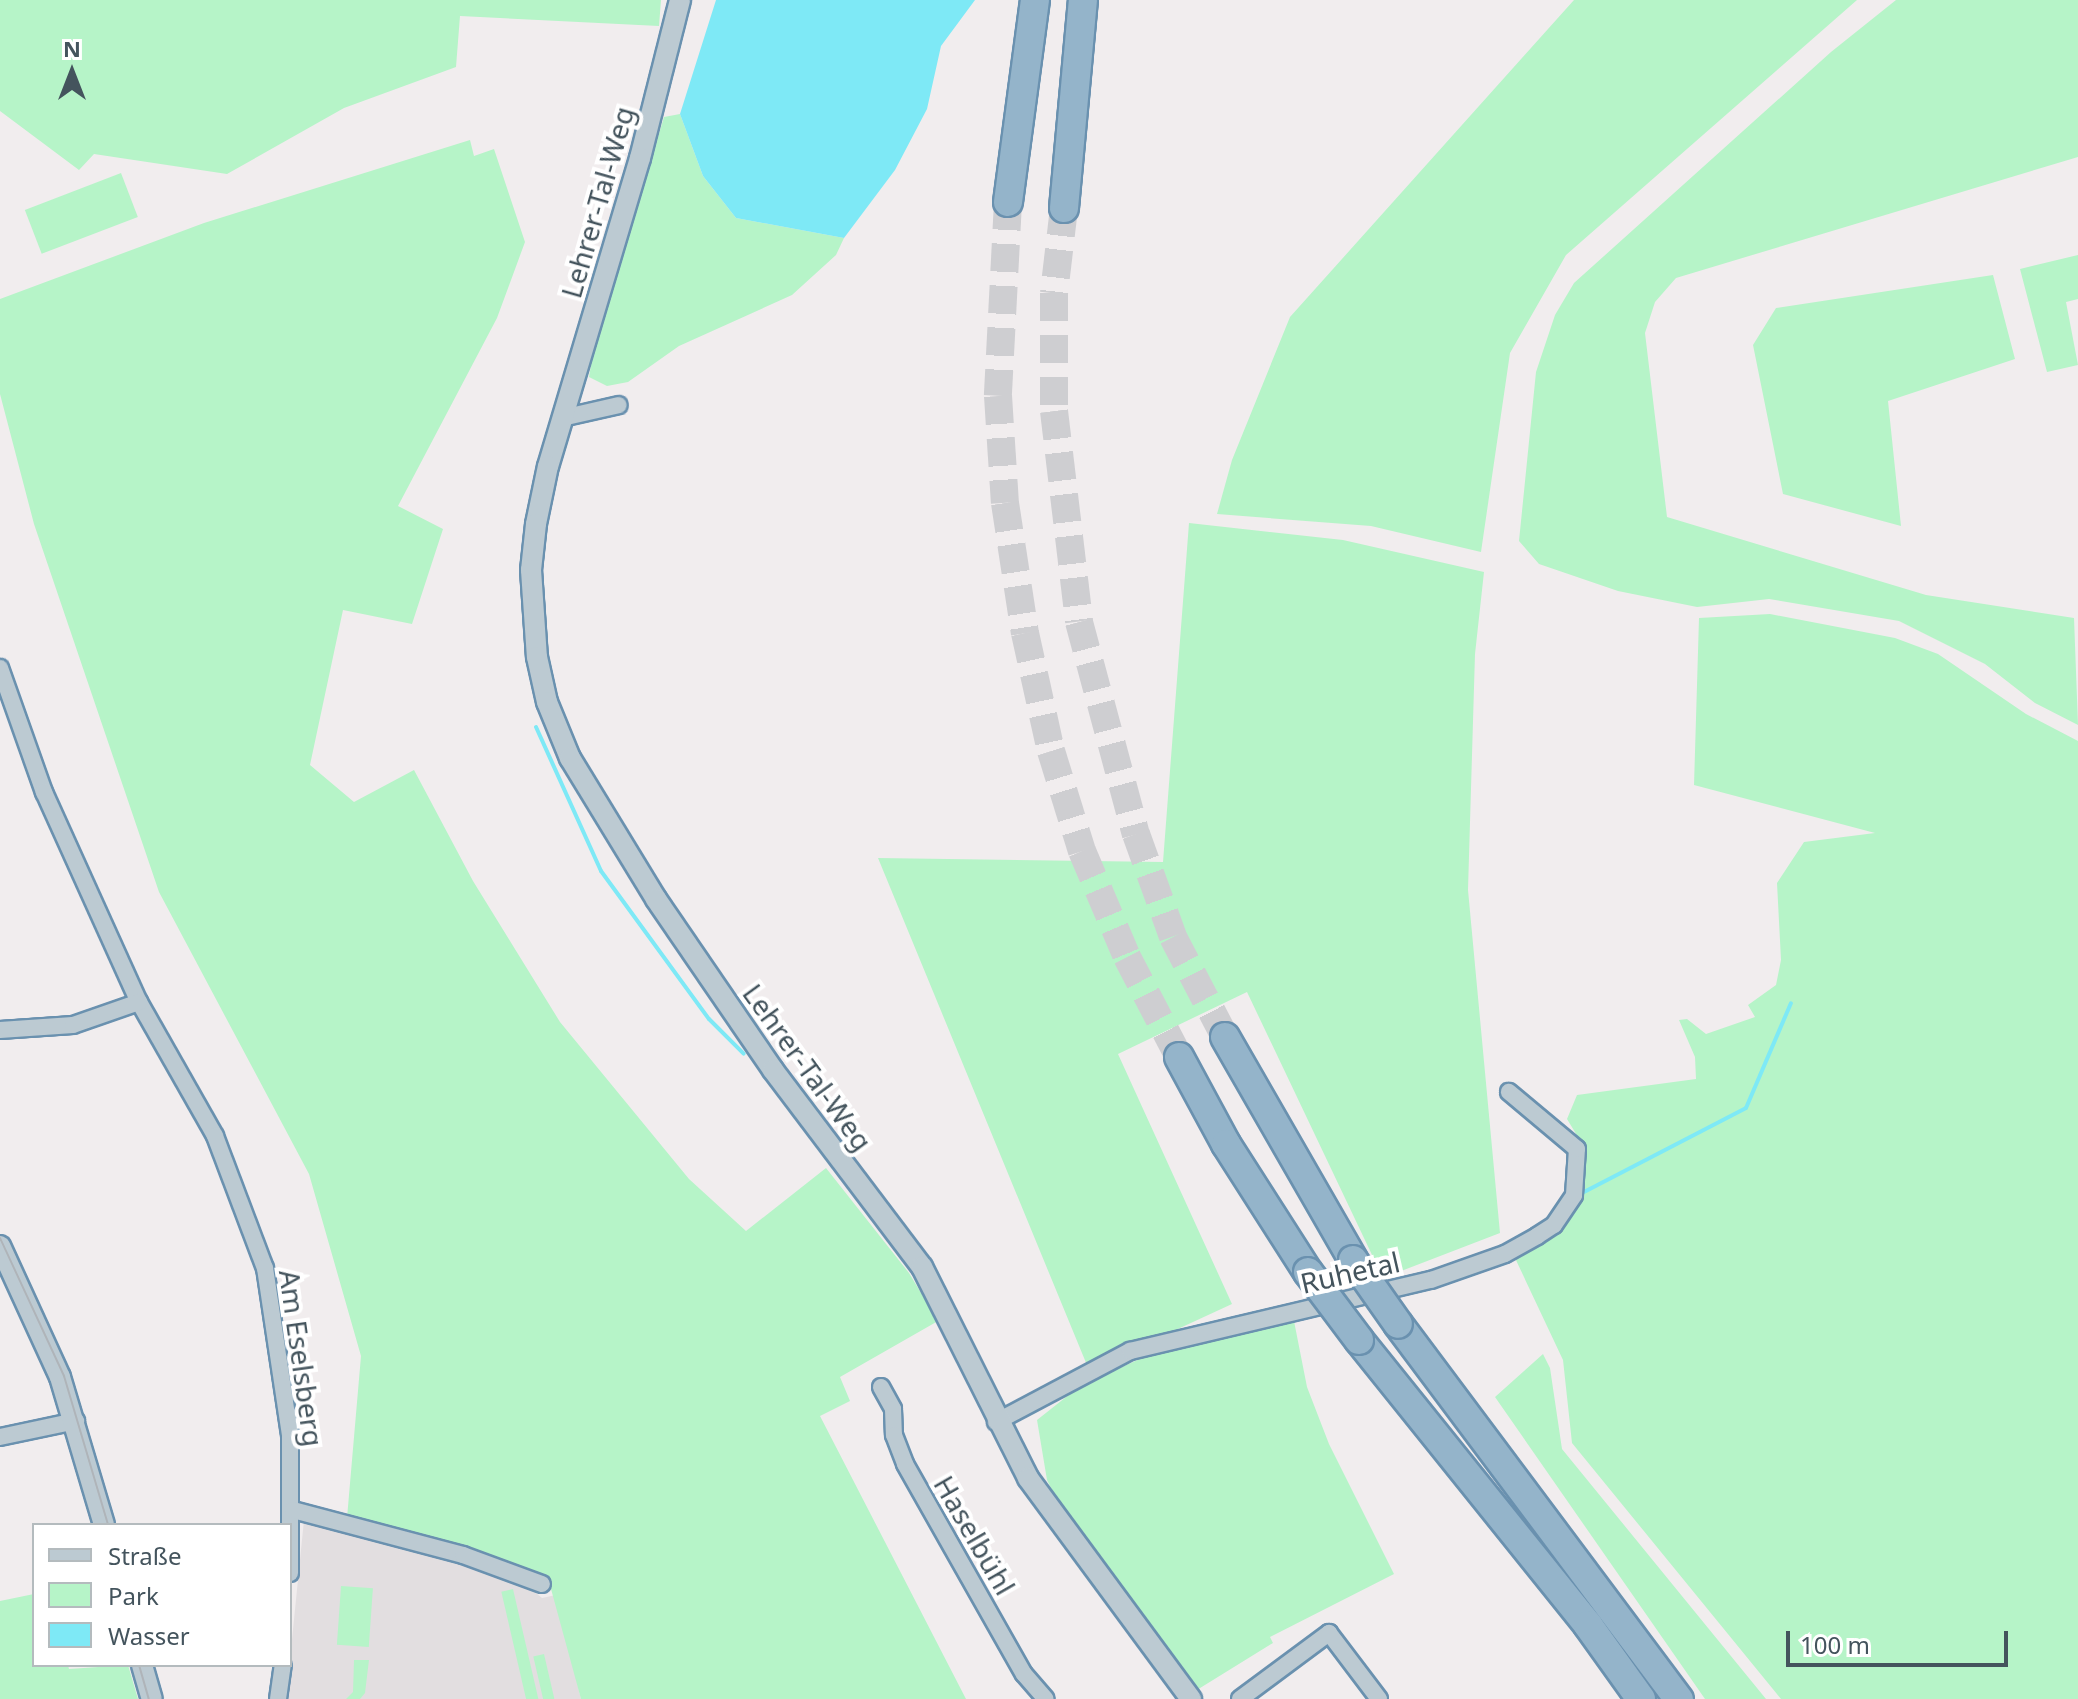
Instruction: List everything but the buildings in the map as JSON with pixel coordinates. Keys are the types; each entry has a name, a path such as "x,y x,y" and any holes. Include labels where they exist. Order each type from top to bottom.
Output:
{"highway":[{"path":"1008,202 1035,0"},
{"path":"1064,208 1083,0"},
{"path":"1225,1037 1353,1260 1679,1699"},
{"path":"1179,1057 1226,1144 1308,1272 1588,1625 1641,1699"}],"street":[{"name":"Lehrer-Tal-Weg","path":"680,0 640,158 562,418 531,570 537,657 554,724 604,819 690,948 773,1070 922,1267 996,1422 1070,1541 1189,1698"},
{"path":"562,418 619,405"},
{"name":"Am Eselsberg","path":"0,668 44,792 139,1002 215,1136 265,1268 286,1383 292,1531"},
{"path":"0,1030 73,1025 139,1002"},
{"name":"Ruhetal","path":"996,1422 1130,1351 1431,1280 1505,1254 1537,1236 1554,1225 1574,1195 1577,1149 1509,1092"},
{"path":"0,1246 52,1357 76,1421 103,1523"},
{"name":"Haselbühl","path":"881,1387 893,1409 894,1435 905,1464 1024,1674 1046,1699"},
{"path":"0,1437 76,1421"},
{"path":"293,1510 463,1555 542,1584"},
{"path":"1240,1699 1329,1633 1379,1699"},
{"path":"143,1667 152,1699"},
{"path":"278,1699 283,1667"}],"shaded area":[{"path":"304,1520 518,1578 542,1598 556,1595 581,1699 286,1699 289,1667 292,1667"}],"green space":[{"path":"0,0 661,0 659,26 460,16 456,67 344,108 227,174 94,154 79,170 0,111"},
{"path":"1574,0 1857,0 1566,255 1510,353 1481,552 1371,526 1217,514 1232,460 1290,317"},
{"path":"1896,0 2078,0 2078,157 1676,278 1655,302 1645,333 1667,517 1926,595 2074,618 2078,725 2035,703 1985,664 1899,621 1769,599 1697,607 1618,591 1539,564 1519,541 1536,372 1555,315 1574,283 1831,52"},
{"path":"680,114 703,176 736,218 844,238 836,255 792,295 679,346 628,382 607,386 589,377 593,353 664,117"},
{"path":"470,140 474,156 494,149 525,242 497,318 398,506 443,529 412,624 343,610 310,765 354,802 414,770 473,881 560,1022 689,1179 746,1231 826,1168 909,1273 938,1321 840,1377 850,1401 820,1416 966,1699 581,1699 548,1578 347,1518 361,1356 309,1174 159,892 34,524 0,394 0,299 204,223"},
{"path":"121,173 138,217 42,254 25,210"},
{"path":"2078,255 2078,299 2066,302 2078,365 2047,372 2020,269"},
{"path":"1993,275 2015,359 1888,401 1901,526 1783,494 1753,345 1776,308"},
{"path":"1189,523 1343,540 1484,572 1475,654 1468,890 1500,1233 1383,1278 1247,992 1118,1054 1232,1304 1089,1370 878,858 1163,862"},
{"path":"1770,614 1895,638 1938,654 2026,714 2078,741 2078,1699 1781,1699 1572,1443 1563,1360 1515,1258 1559,1230 1581,1199 1584,1147 1567,1119 1577,1095 1696,1079 1695,1057 1679,1020 1687,1019 1706,1034 1755,1017 1748,1005 1776,985 1781,960 1777,883 1804,842 1875,833 1694,785 1699,618"},
{"path":"1294,1321 1307,1387 1329,1444 1394,1574 1270,1637 1273,1643 1192,1693 1058,1502 1047,1480 1037,1420 1080,1386 1144,1357"},
{"path":"1543,1354 1550,1368 1562,1449 1766,1699 1705,1699 1495,1397"},
{"path":"341,1586 373,1588 369,1647 337,1645"},
{"path":"513,1589 538,1699 526,1699 501,1592"},
{"path":"32,1594 32,1667 129,1667 138,1699 0,1699 0,1601"},
{"path":"544,1654 554,1699 543,1699 533,1656"},
{"path":"354,1660 369,1660 365,1693 360,1699 346,1699 353,1692"}],"water":[{"path":"716,0 975,0 941,46 927,109 895,170 844,238 736,218 703,176 680,114"}],"waterway":[{"path":"536,727 601,871 709,1019 744,1054"},
{"path":"1584,1192 1746,1108 1791,1003"}],"tunnel":[{"path":"1008,202 998,396 1005,503 1025,633 1051,751 1082,851 1127,957 1179,1057"},
{"path":"1064,208 1054,293 1054,411 1079,622 1136,834 1173,937 1225,1037"}],"tram line":[{"path":"0,1238 64,1376 107,1523"},
{"path":"140,1667 149,1699"}]}
